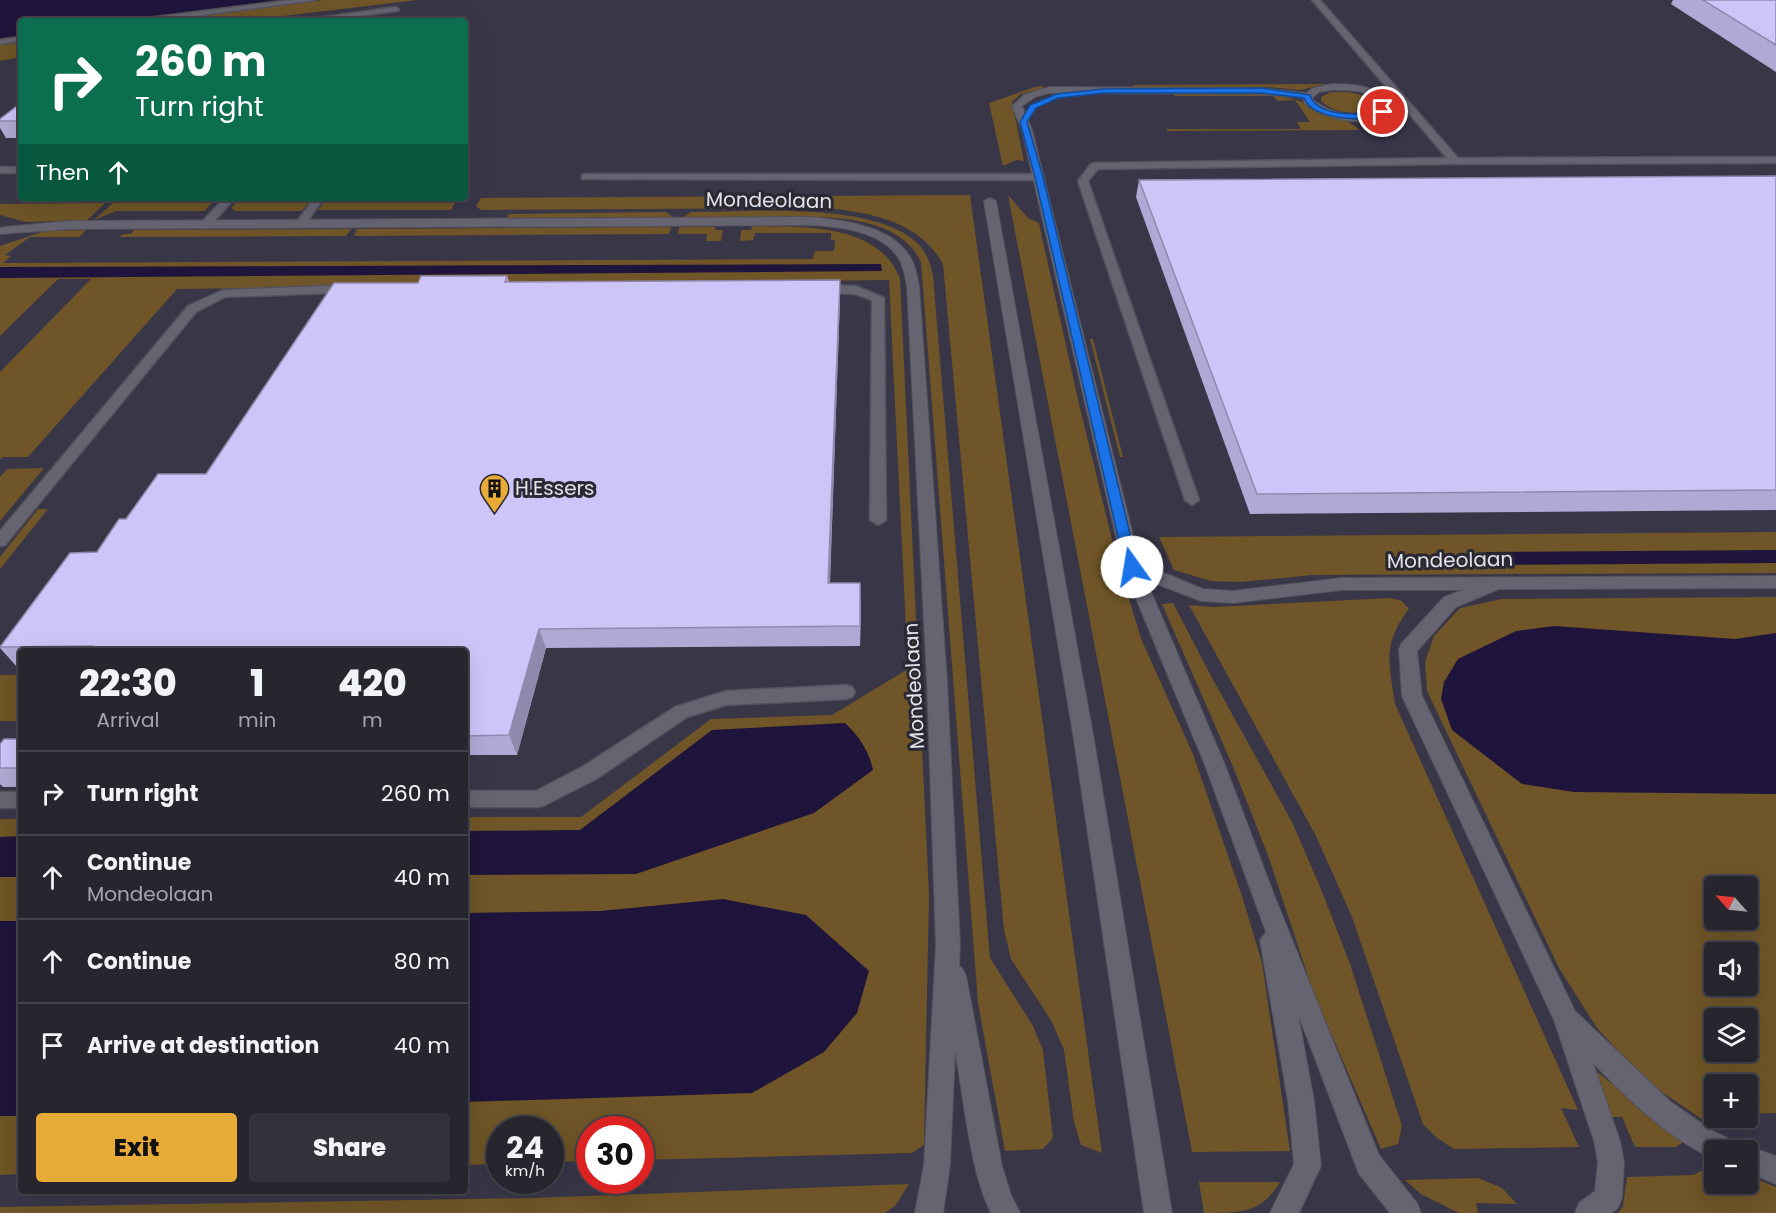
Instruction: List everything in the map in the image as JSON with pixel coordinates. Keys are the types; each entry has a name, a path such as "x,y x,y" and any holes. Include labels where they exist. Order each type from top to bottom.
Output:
{"street":[{"path":"1323,88 1349,88 1374,94 1387,104 1383,112 1361,117 1321,110 1310,104 1308,96 1313,91 1323,88"},
{"path":"1308,96 1261,91 1049,90 1032,94 1022,99 1017,106 1026,117 1132,567 1215,765 1265,900 1370,1164 1407,1213"},
{"path":"1039,103 1057,96 1104,91"},
{"path":"1361,117 1370,129"},
{"path":"990,201 1084,740 1158,1213"},
{"name":"Mondeolaan","path":"2,231 70,225 808,221 840,224 892,244 903,255 913,286 937,681 948,945"},
{"name":"Mondeolaan","path":"1132,567 1201,595 1233,597 1342,584 1776,582"},
{"path":"1500,582 1450,602 1408,649 1413,696 1565,1017 1607,1141 1611,1162 1608,1198 1589,1213"},
{"path":"1265,900 1301,1101 1308,1166 1284,1213"},
{"path":"929,1213 937,1165 948,945"},
{"path":"948,945 989,1166 999,1201 1006,1213"},
{"path":"1565,1017 1664,1113 1704,1141"},
{"path":"1758,1163 1776,1170"}],"lane":[{"path":"165,18 312,0"},
{"path":"1316,0 1455,161"},
{"path":"324,18 395,9"},
{"path":"0,42 18,39"},
{"path":"1192,500 1083,181 1095,165 1776,160"},
{"path":"0,170 18,170"},
{"path":"586,177 1039,177"},
{"path":"206,224 227,201"},
{"path":"301,223 317,201"},
{"path":"0,541 192,309 223,294 364,288"},
{"path":"810,290 856,290 878,298 878,520"},
{"path":"468,799 538,799 589,773 681,712 726,698 846,692"},
{"path":"0,800 18,800"}],"shaded area":[{"path":"0,0 276,0 142,18 18,18 18,35 0,38"},
{"path":"323,0 418,0 266,18 180,18"},
{"path":"418,0 1776,0 1776,1213 0,1213 0,61 18,58 18,201 468,201 468,18 266,18"},
{"path":"18,41 18,58 0,61 0,44"},
{"path":"1327,84 1300,90 1267,87 1134,88 1133,85"},
{"path":"1043,86 1043,89 1021,94 1012,102 1024,161 1016,160 1003,166 989,103"},
{"path":"1331,92 1348,92 1365,96 1375,102 1375,107 1354,113 1339,111 1321,101 1321,97"},
{"path":"1174,94 1278,95 1300,101 1330,117 1347,121 1360,130 1167,131 1167,129 1301,129 1297,122 1310,122 1295,100 1278,101 1273,96 1175,96"},
{"path":"970,195 1102,1153 1081,1145 1074,1122 1064,1050 1051,1020 1011,959 1004,930 943,264 922,238 908,229 878,217 828,208 481,210 476,206 481,198"},
{"path":"1008,195 1028,218 1039,223 1079,404 1118,564 1142,641 1193,754 1242,896 1262,963 1290,1151 1192,1152"},
{"path":"115,201 214,201 204,211 116,211 94,220"},
{"path":"238,201 310,201 302,211 235,211 231,208"},
{"path":"325,201 456,201 451,210 318,210"},
{"path":"105,203 87,220 26,222 0,215 0,204"},
{"path":"779,211 846,215 877,222 902,232 921,247 929,261 933,276 990,958 1033,1026 1043,1050 1053,1138 1043,1149 1005,1151 978,1003 921,262 909,245 893,233 874,225 852,220 807,217 683,217 691,212"},
{"path":"666,212 673,217 507,218 509,214"},
{"path":"752,226 815,228 857,237 875,247 890,260 900,279 929,895 924,1145 912,1153 654,1160 654,1116 576,1116 576,1161 564,1162 564,1116 486,1116 486,1164 468,1165 468,817 581,817 711,719 832,715 908,669 889,280 177,289 28,457 3,457 0,460 0,372 91,279 58,279 0,336 0,246 45,231 86,230 79,237 30,237 5,255 11,256 3,263 813,259 815,251 834,251 835,240 831,240 831,233 755,233 753,240 740,241 741,230 751,230"},
{"path":"671,227 669,234 354,236 357,229"},
{"path":"679,227 715,227 715,230 723,230 721,241 706,241 707,234 678,234"},
{"path":"351,229 346,236 119,237 123,234 131,234 134,230"},
{"path":"881,264 882,271 0,278 0,267"},
{"path":"1090,339 1093,339 1123,457 1120,457"},
{"path":"44,468 0,521 0,477 7,469"},
{"path":"38,509 48,509 0,569 0,557"},
{"path":"1776,532 1776,573 1313,575 1241,582 1211,581 1174,570 1159,537"},
{"path":"1776,550 1776,563 1493,565 1486,552"},
{"path":"1776,597 1776,1113 1758,1114 1758,1074 1704,1074 1704,1121 1662,1092 1623,1056 1597,1028 1559,968 1427,691 1425,662 1434,636 1460,608 1502,599"},
{"path":"1390,598 1402,601 1409,609 1400,621 1391,644 1390,665 1395,704 1578,1110 1561,1108 1579,1147 1454,1149 1437,1138 1423,1124 1352,917 1316,836 1189,605 1213,607"},
{"path":"1173,603 1292,822 1321,889 1350,964 1402,1126 1398,1144 1381,1149 1314,994 1269,858 1234,769 1162,604"},
{"path":"1554,626 1735,639 1776,633 1776,794 1574,792 1522,784 1452,730 1441,699 1444,682 1458,659 1516,631"},
{"path":"0,675 18,675 18,721 0,721"},
{"path":"845,723 863,744 873,770 814,813 636,874 468,875 468,831 580,830 712,730"},
{"path":"0,819 18,819 18,1174 0,1175"},
{"path":"18,836 18,877 0,877 0,837"},
{"path":"723,899 806,915 869,971 857,1013 824,1052 752,1093 468,1102 468,913 600,911"},
{"path":"0,921 18,921 18,1116 0,1116"},
{"path":"1589,1065 1683,1142 1676,1147 1635,1147 1622,1117 1606,1117"},
{"path":"1704,1170 1704,1194 1758,1194 1758,1180 1776,1187 1776,1213 1618,1213 1623,1206 1627,1177 1693,1175"},
{"path":"1478,1178 1502,1188 1517,1204 1476,1203 1478,1213 1459,1213 1421,1194 1405,1180"},
{"path":"1199,1182 1280,1182 1266,1200 1249,1209 1229,1213 1204,1213"},
{"path":"909,1184 895,1206 885,1213 0,1213 0,1207 532,1198"}],"building":[{"path":"1703,0 1776,0 1776,45"},
{"path":"18,105 18,121 0,121"},
{"path":"1776,176 1776,490 1257,494 1139,180"},
{"name":"H.Essers","path":"421,276 507,276 505,282 840,280 828,583 860,583 860,626 539,629 509,735 468,736 468,648 0,647 70,553 97,552 119,519 126,519 158,474 206,474 334,283 418,283"},
{"path":"4,739 18,739 18,768 0,768 0,744"}],"place":[{"name":"H.Essers","path":"494,514"}],"route":[{"path":"1132,567 1039,177 1023,122 1033,106 1045,100 1069,94 1104,91 1278,92 1308,96 1310,104 1315,107 1346,116 1372,117 1383,112"}]}
